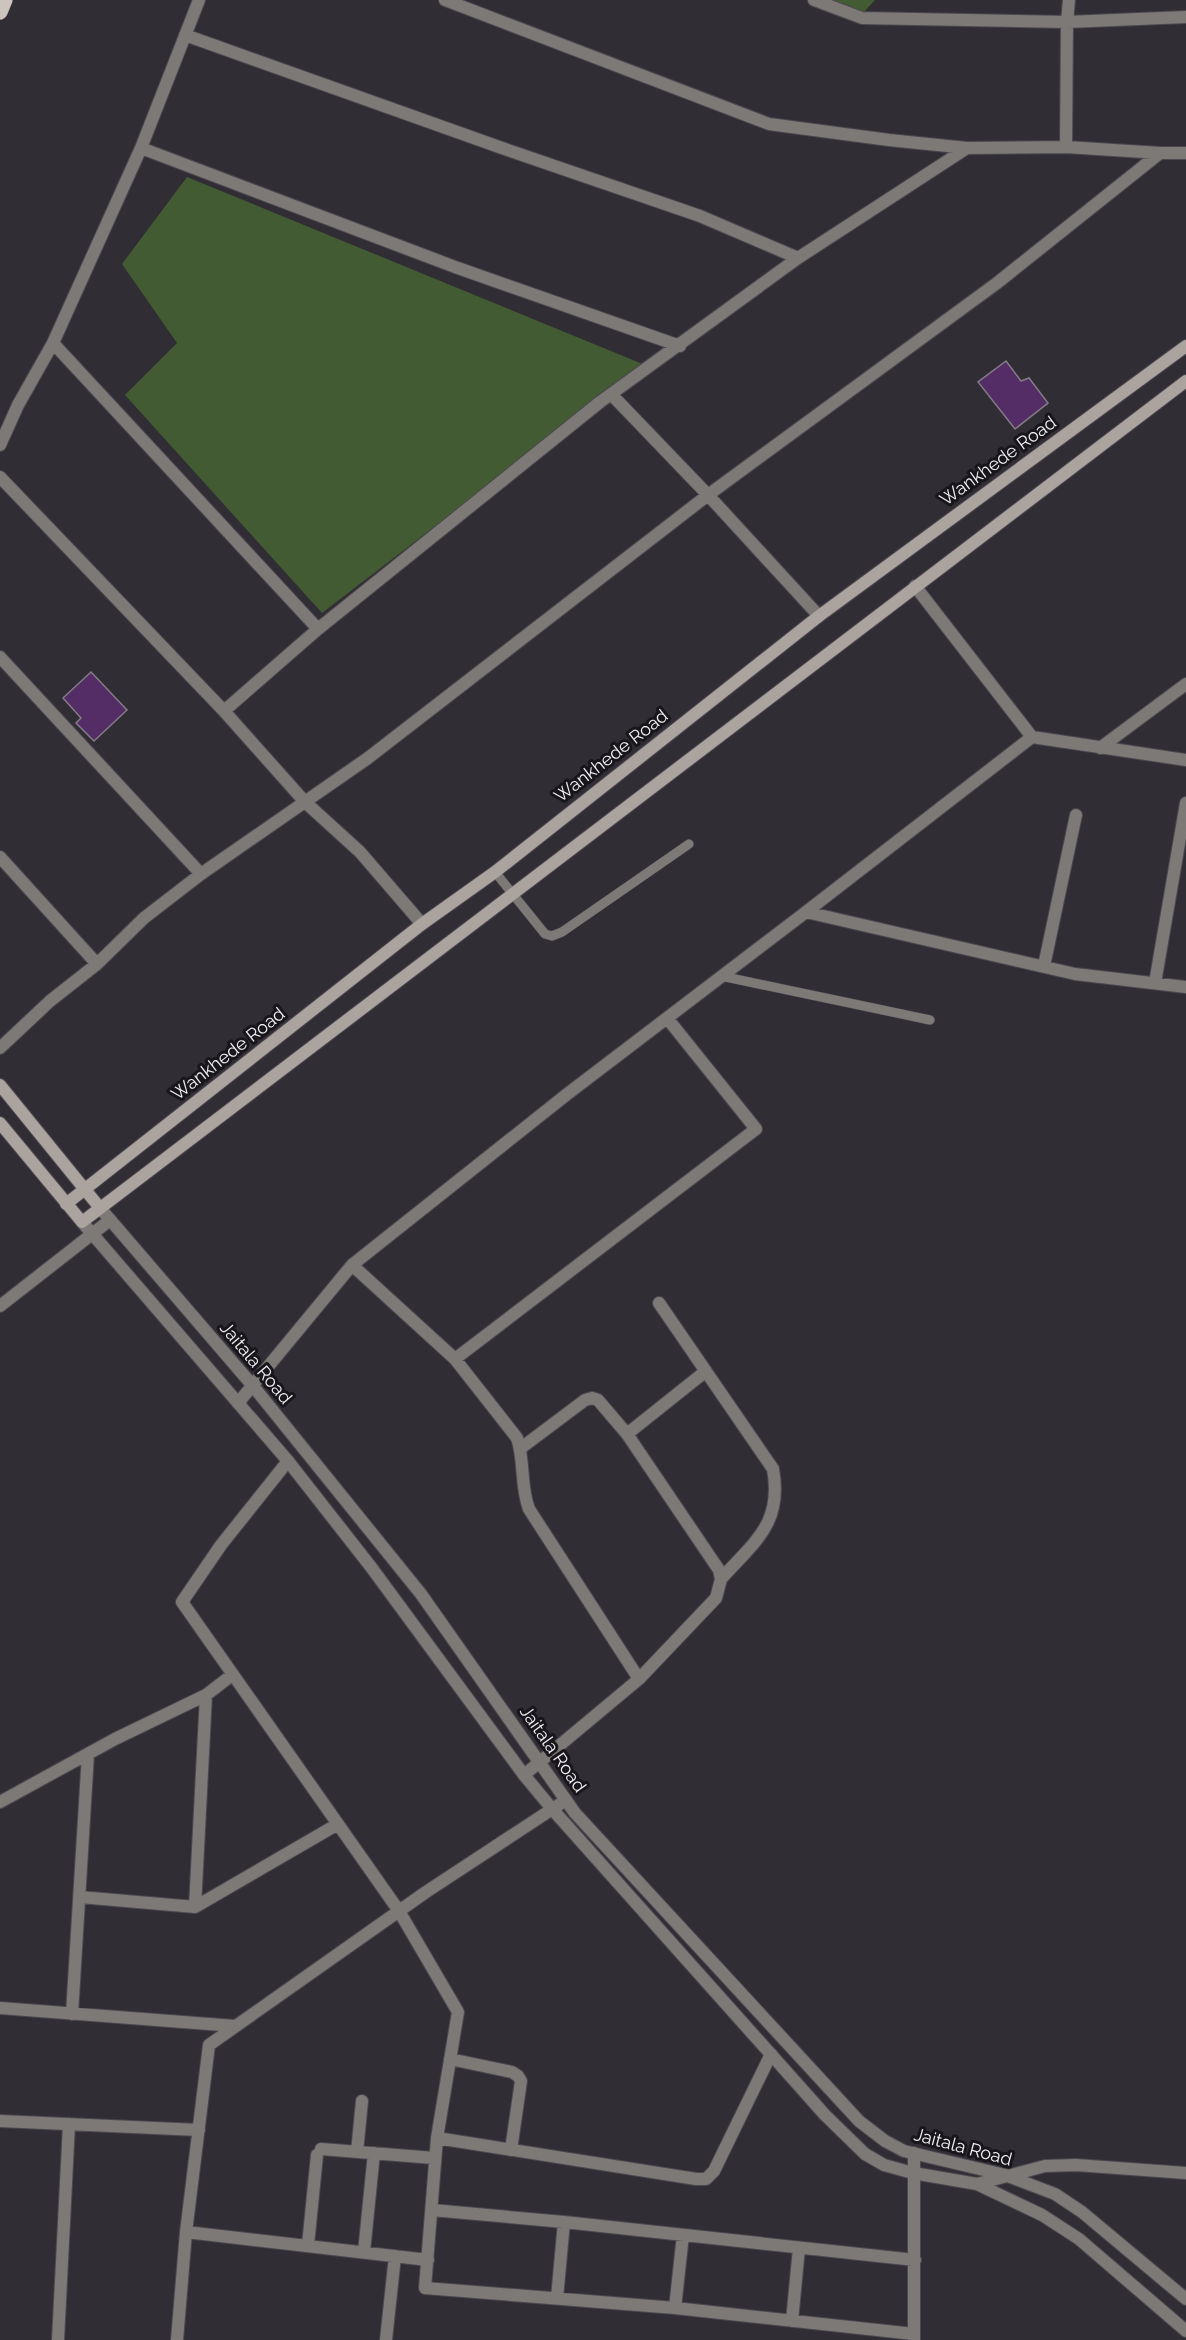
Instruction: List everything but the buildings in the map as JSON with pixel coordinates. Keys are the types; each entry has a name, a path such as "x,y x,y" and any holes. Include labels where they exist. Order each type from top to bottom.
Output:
{"main road":[{"path":"0,12 5,0"},
{"name":"Wankhede Road","path":"66,1204 422,924 495,872 819,616 1186,346"},
{"path":"82,1222 1186,381"},
{"name":"Jaitala Road","path":"0,1085 100,1208"},
{"name":"Jaitala Road","path":"0,1123 82,1222"}],"street":[{"path":"0,446 18,405 53,342 141,148 199,0"},
{"path":"445,0 769,124 889,141 967,148 1066,147 1186,153"},
{"path":"814,0 862,18 1067,22 1186,17"},
{"path":"1066,147 1069,0"},
{"path":"185,35 700,216 798,258"},
{"path":"141,148 455,267 680,346"},
{"path":"224,711 318,629 611,394 798,258 967,148"},
{"path":"0,1048 50,1001 97,963 144,918 201,874 305,802 462,687 708,495 996,283 1160,153"},
{"path":"53,342 318,629"},
{"path":"611,394 819,616"},
{"path":"0,477 224,711 305,802 360,852 422,924"},
{"path":"915,586 1032,737 1186,760"},
{"path":"0,657 201,874"},
{"path":"1100,747 1186,684"},
{"path":"238,1403 352,1265 566,1095 1032,737"},
{"path":"1155,983 1186,803"},
{"path":"1044,966 1076,815"},
{"path":"0,857 97,963"},
{"path":"806,912 1075,974 1186,987"},
{"path":"455,1359 756,1129 667,1018"},
{"name":"Jaitala Road","path":"100,1208 253,1386 421,1594 566,1800 658,1905 859,2121 885,2141 904,2151 1005,2175 1055,2194 1073,2206 1186,2299"},
{"path":"0,1306 110,1220"},
{"name":"Jaitala Road","path":"82,1222 288,1461 371,1567 524,1775 553,1810 825,2115 865,2154 884,2165 913,2173 977,2184 1042,2215 1079,2239 1186,2331"},
{"path":"352,1265 455,1359 517,1438 521,1448 524,1490 529,1509 639,1679"},
{"path":"524,1775 639,1679 716,1598 721,1579 766,1528 773,1515 775,1481 773,1469 659,1303"},
{"path":"627,1434 706,1371"},
{"path":"521,1448 585,1400 592,1398 598,1400 627,1434 719,1570 721,1579"},
{"path":"288,1461 221,1545 182,1602 399,1911 458,2012 434,2158 425,2288 675,2308 914,2337 914,2153"},
{"path":"0,1802 88,1754 206,1695 232,1675"},
{"path":"195,1907 206,1695"},
{"path":"72,2014 88,1754"},
{"path":"177,2340 186,2232 209,2045 399,1911 566,1800"},
{"path":"80,1897 195,1907 338,1824"},
{"path":"0,2008 235,2026"},
{"path":"437,2138 706,2179 714,2171 771,2054"},
{"path":"450,2059 512,2072 518,2076 521,2081 511,2150"},
{"path":"357,2152 363,2101"},
{"path":"0,2121 199,2130"},
{"path":"58,2340 69,2124"},
{"path":"308,2245 319,2152 357,2152 434,2158"},
{"path":"364,2252 374,2153"},
{"path":"977,2184 1045,2166 1076,2165 1186,2173"},
{"path":"432,2210 915,2260"},
{"path":"557,2298 564,2222"},
{"path":"186,2232 428,2260"},
{"path":"675,2308 683,2235"},
{"path":"792,2321 799,2248"},
{"path":"386,2340 395,2256"}],"lane":[{"path":"495,872 545,934 552,936 562,932 689,844"},
{"path":"721,976 930,1020"}],"green space":[{"path":"831,0 875,0 864,12"},
{"path":"187,177 645,365 322,613 125,395 177,343 122,264"}]}
